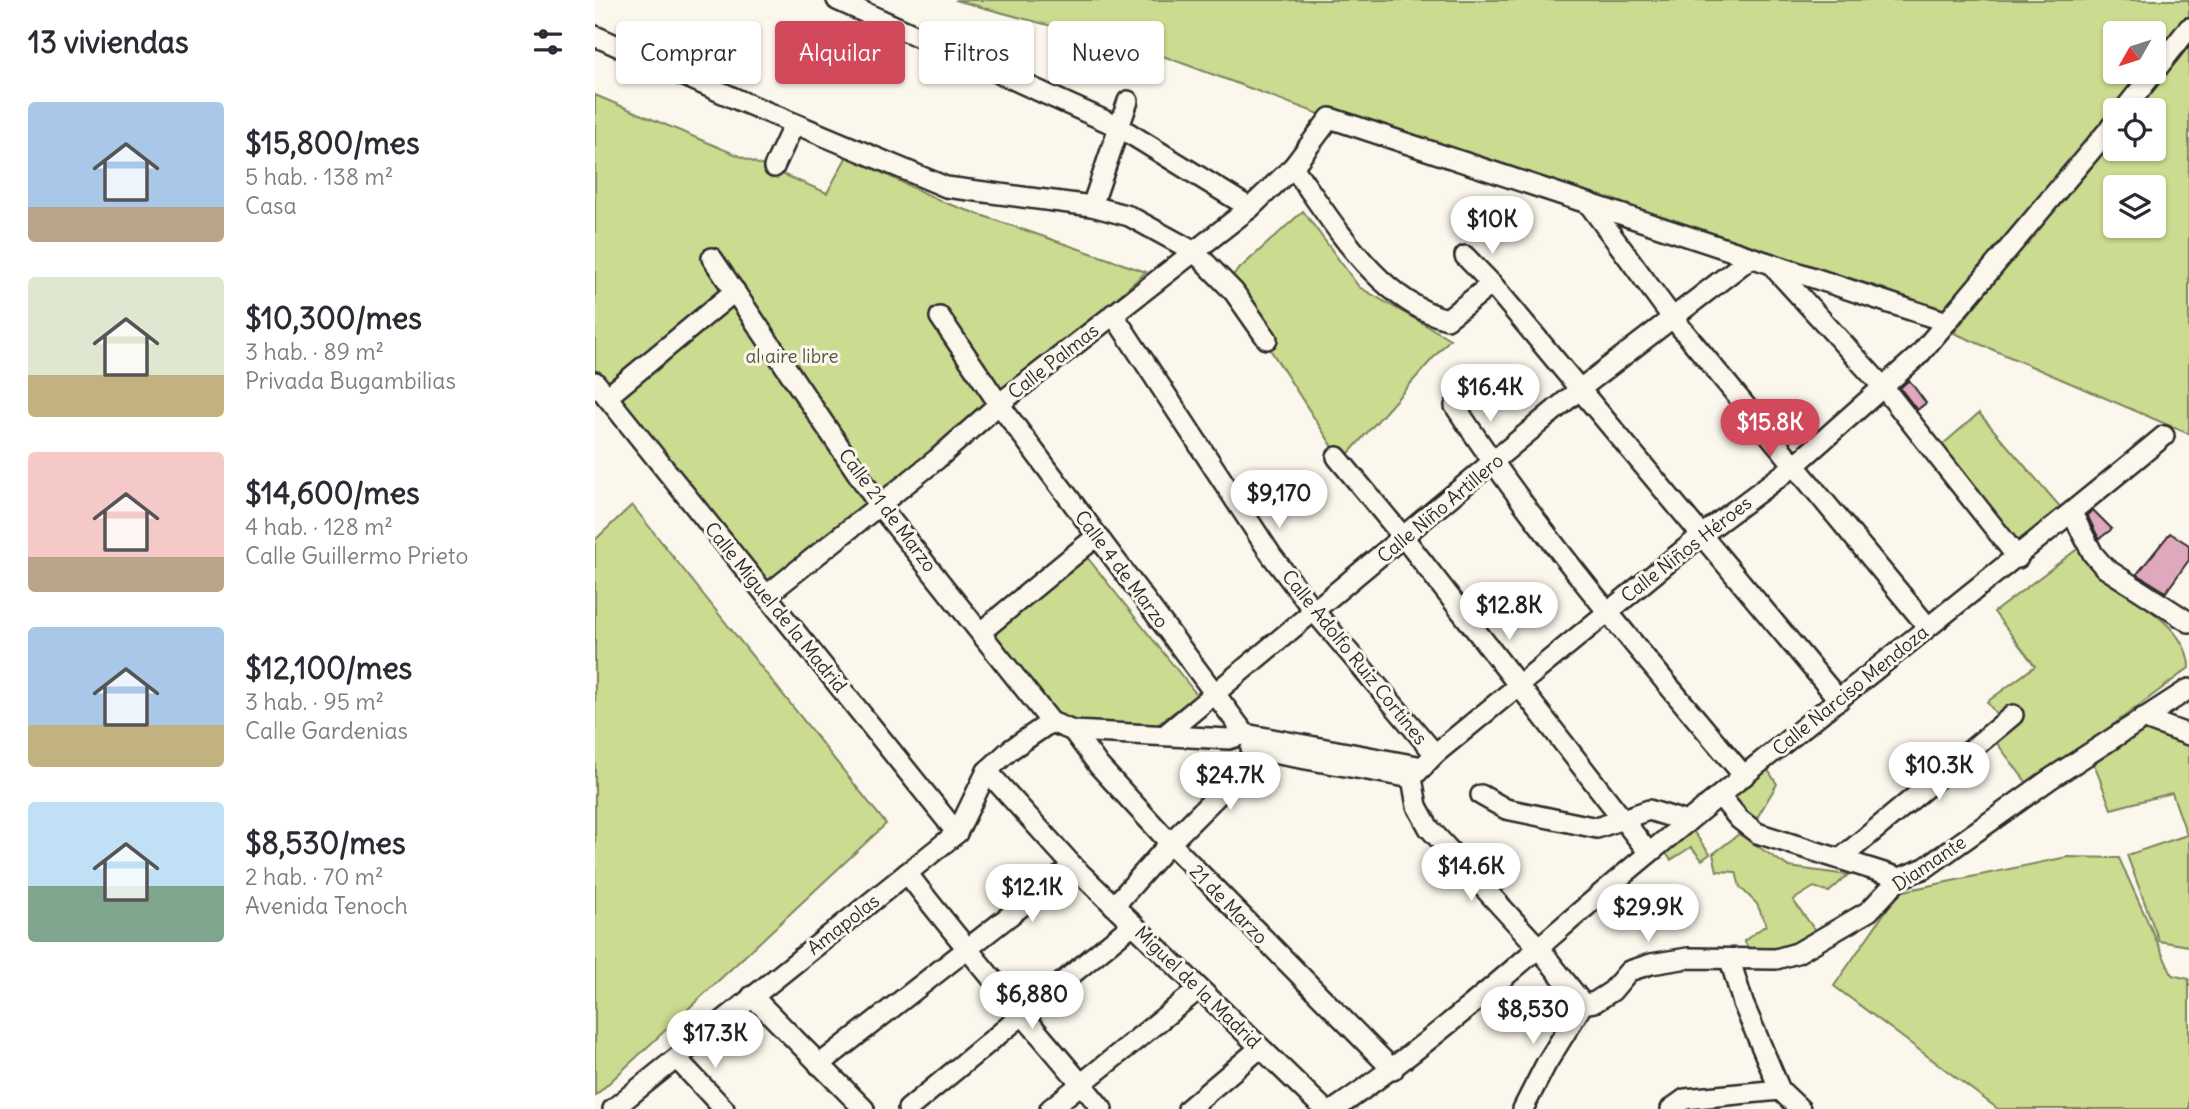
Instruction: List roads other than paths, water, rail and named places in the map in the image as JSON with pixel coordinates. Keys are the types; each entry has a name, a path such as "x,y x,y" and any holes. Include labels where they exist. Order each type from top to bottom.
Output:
{"street":[{"path":"837,0 1119,127 1250,208"},
{"path":"2134,98 2189,28"},
{"path":"595,36 794,124 946,187 1092,206 1129,216 1195,252 1234,292 1267,339"},
{"path":"1092,206 1128,101"},
{"name":"Calle Palmas","path":"767,595 999,404 1250,208 1293,167 1330,118 1588,203"},
{"path":"775,167 794,124"},
{"name":"Calle Niños Héroes","path":"1423,766 1703,534 1794,466 1884,388 1947,322 2103,136"},
{"path":"1293,167 1371,273 1389,288 1447,319 1492,284"},
{"path":"1588,203 1774,268 1947,322"},
{"path":"1588,203 1672,317 1928,627"},
{"path":"1465,256 1492,284 1703,534 1839,700"},
{"name":"Calle 21 de Marzo","path":"712,258 879,505 982,631 1051,722"},
{"name":"Calle Niño Artillero","path":"1166,734 1580,389 1749,258"},
{"path":"1774,268 1884,388 2018,558"},
{"path":"601,390 735,291"},
{"name":"Calle Adolfo Ruiz Cortines","path":"1113,314 1272,556 1423,766"},
{"name":"Calle 4 de Marzo","path":"940,317 999,404 1216,692 1237,736"},
{"name":"Calle Miguel de la Madrid","path":"601,390 957,833"},
{"path":"1455,405 1493,464 1607,612 1744,776"},
{"name":"Calle Narciso Mendoza","path":"1335,1109 1393,1070 1649,853 1928,627 2018,558 2164,436"},
{"path":"1337,457 1404,538 1649,853"},
{"path":"2072,513 2094,554 2105,568 2189,622"},
{"path":"982,631 1097,536"},
{"name":"Diamante","path":"1583,1004 1595,1002 1612,991 1629,971 1651,964 1688,958 1776,959 1797,953 1869,911 1900,878 1926,867 2050,779 2189,689"},
{"path":"1840,859 2013,715"},
{"path":"2143,718 2189,735"},
{"path":"1051,722 1073,731 1237,736 1423,766"},
{"name":"Amapolas","path":"613,1109 957,833 987,771 1010,750 1051,722"},
{"name":"21 de Marzo","path":"1073,731 1099,766 1170,843 1393,1070"},
{"path":"1237,736 1245,748 1262,751 1423,766"},
{"path":"1114,906 1170,843 1262,751"},
{"path":"1423,766 1417,806 1429,828 1538,947 1583,1004 1523,1109"},
{"name":"Miguel de la Madrid","path":"987,771 1073,866 1324,1109"},
{"path":"1481,795 1506,809 1597,828 1649,810 1687,822"},
{"path":"1720,796 1739,819 1757,833 1900,878"},
{"path":"820,1065 1073,866"},
{"path":"907,873 965,950 1023,1013 1102,1109"},
{"path":"908,1109 1133,924"},
{"path":"1730,960 1743,1003 1780,1090 1800,1109"},
{"path":"1050,1109 1199,989"},
{"path":"752,996 864,1109"},
{"path":"1188,1109 1260,1048"},
{"path":"677,1059 719,1107"},
{"path":"1671,1109 1685,1099 1717,1102 1780,1090"}],"park label":[{"name":"al aire libre","path":"792,356"}]}
